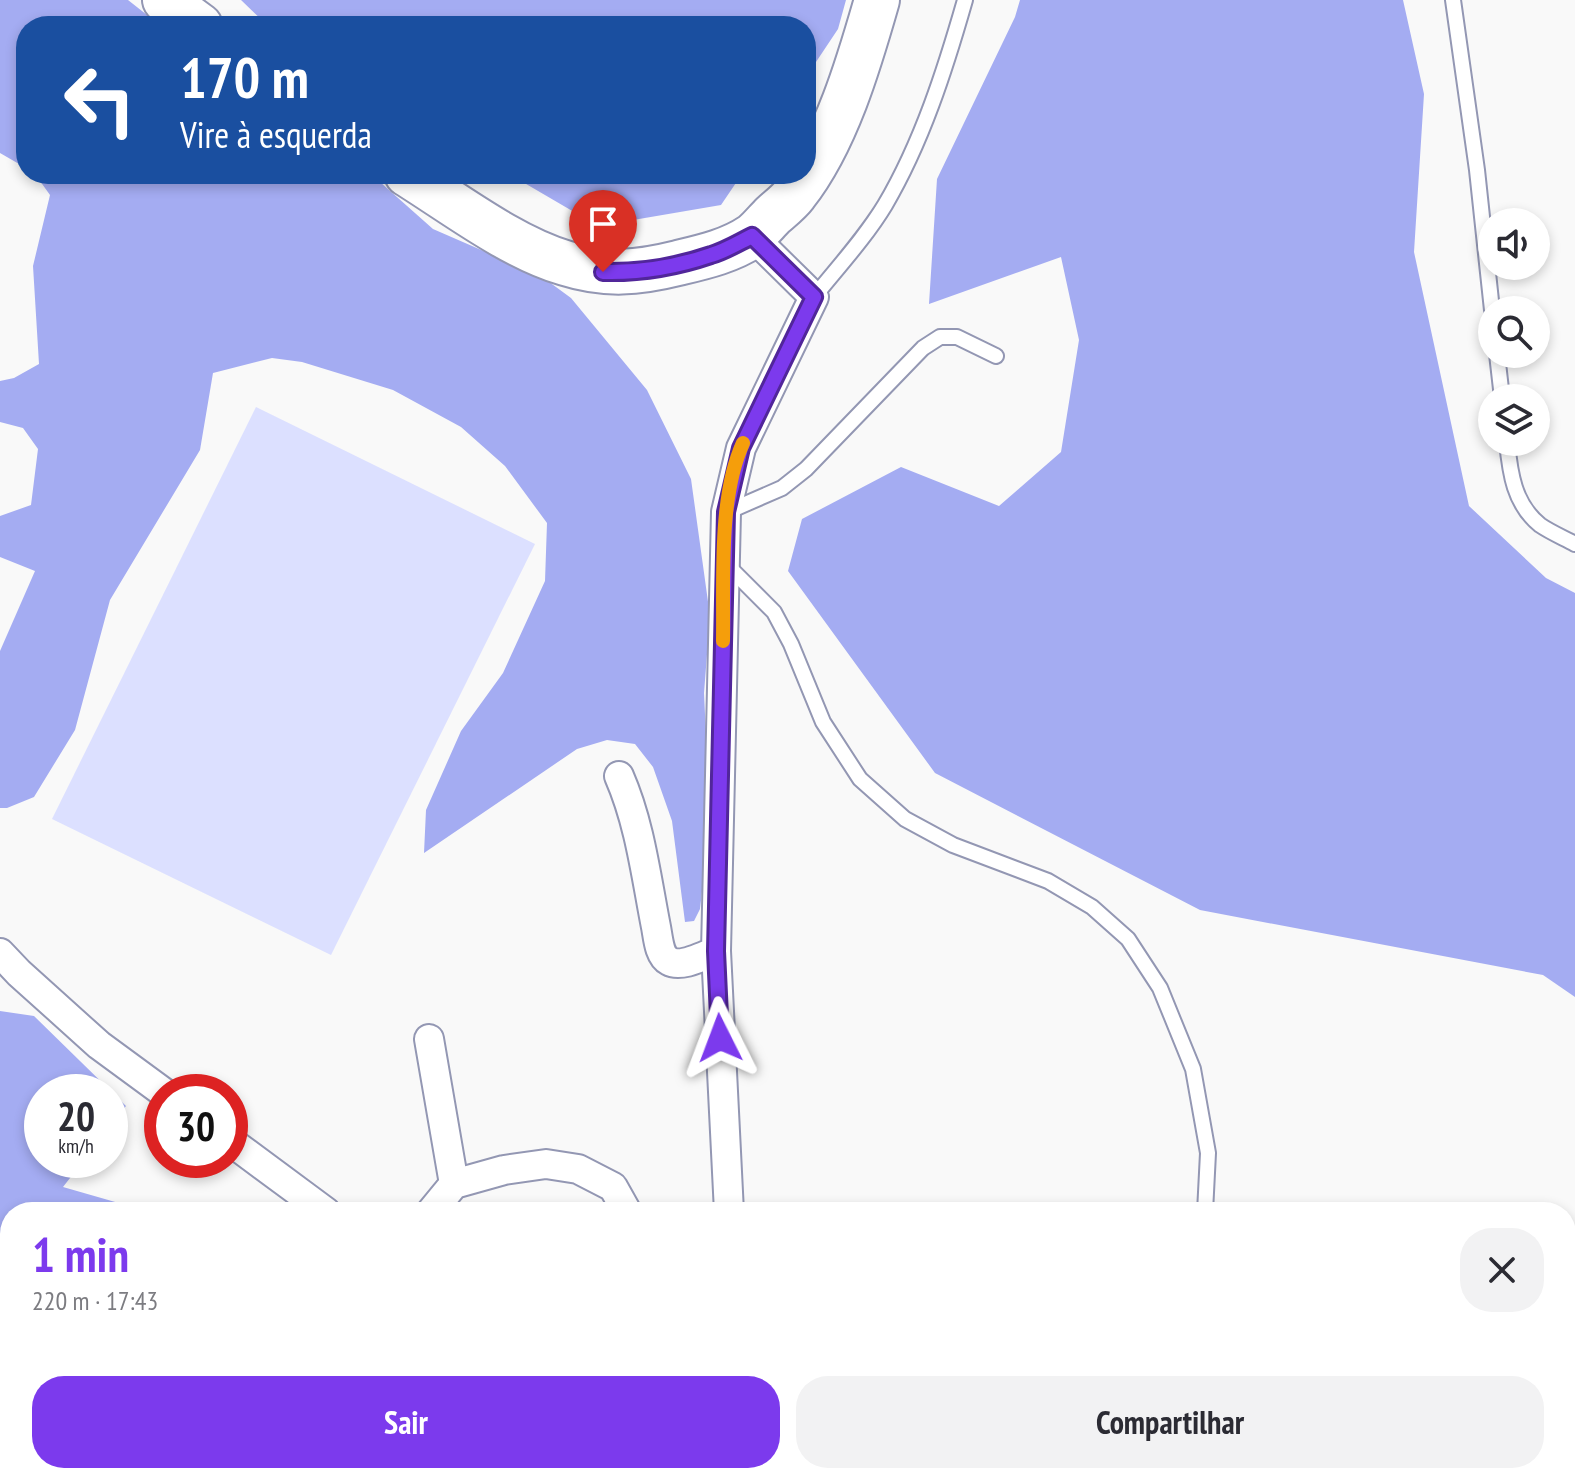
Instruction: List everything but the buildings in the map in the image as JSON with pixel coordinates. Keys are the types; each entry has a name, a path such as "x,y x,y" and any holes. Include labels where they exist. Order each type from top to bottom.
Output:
{"main road":[{"path":"165,0 187,16"},
{"path":"816,163 832,131 862,53 877,0"},
{"path":"423,184 528,248 564,263 603,272 640,271 712,255 752,236 802,184"}],"street":[{"path":"729,1202 716,951 726,512 741,448 814,297 752,236"},
{"path":"619,776 630,802 639,838 664,958 678,964 716,951"},
{"path":"0,953 99,1045 144,1078"},
{"path":"429,1039 454,1184"},
{"path":"248,1154 312,1202"},
{"path":"439,1202 454,1184 504,1170 546,1164 578,1169 613,1187 621,1202"}],"lane":[{"path":"814,297 885,204 912,150 941,78 965,0"},
{"path":"1453,0 1477,170 1490,296"},
{"path":"726,512 782,488 806,469 923,348 940,337 957,337 996,356"},
{"path":"1508,456 1510,475 1523,506 1541,525 1575,544"},
{"path":"725,563 774,612 791,644 823,722 860,779 905,819 953,845 1048,881 1092,907 1128,939 1160,988 1193,1069 1208,1153 1206,1202"}],"shaded area":[{"path":"0,0 128,0 148,16 16,16 16,162 0,153"},
{"path":"241,0 846,0 838,29 816,62 816,16 258,16"},
{"path":"1020,0 1403,0 1424,94 1414,252 1469,506 1546,578 1575,593 1575,997 1543,975 1200,910 935,773 788,571 802,519 901,467 999,506 1061,452 1079,340 1061,257 929,304 937,179 1015,17"},
{"path":"42,184 382,184 433,229 541,276 571,298 647,390 691,479 710,616 704,693 710,821 700,909 694,921 685,922 672,821 653,767 635,744 607,740 577,749 424,853 426,810 461,731 503,673 545,581 547,523 505,466 461,427 393,390 302,362 272,358 213,373 200,450 110,600 75,730 34,797 0,808 0,651 35,571 0,557 0,516 31,505 38,449 23,428 0,422 0,381 14,378 39,364 33,266 50,195"},
{"path":"526,184 735,184 721,205 598,226"},
{"path":"256,407 535,544 331,955 52,819"},
{"path":"0,1011 34,1016 93,1074 24,1074 24,1178 70,1178 63,1187 115,1202 0,1202"}],"slow traffic":[{"path":"723,641 726,512 743,443"}],"route":[{"path":"603,272 654,269 712,255 752,236 814,297 741,448 726,512 716,951 720,1038"}]}
